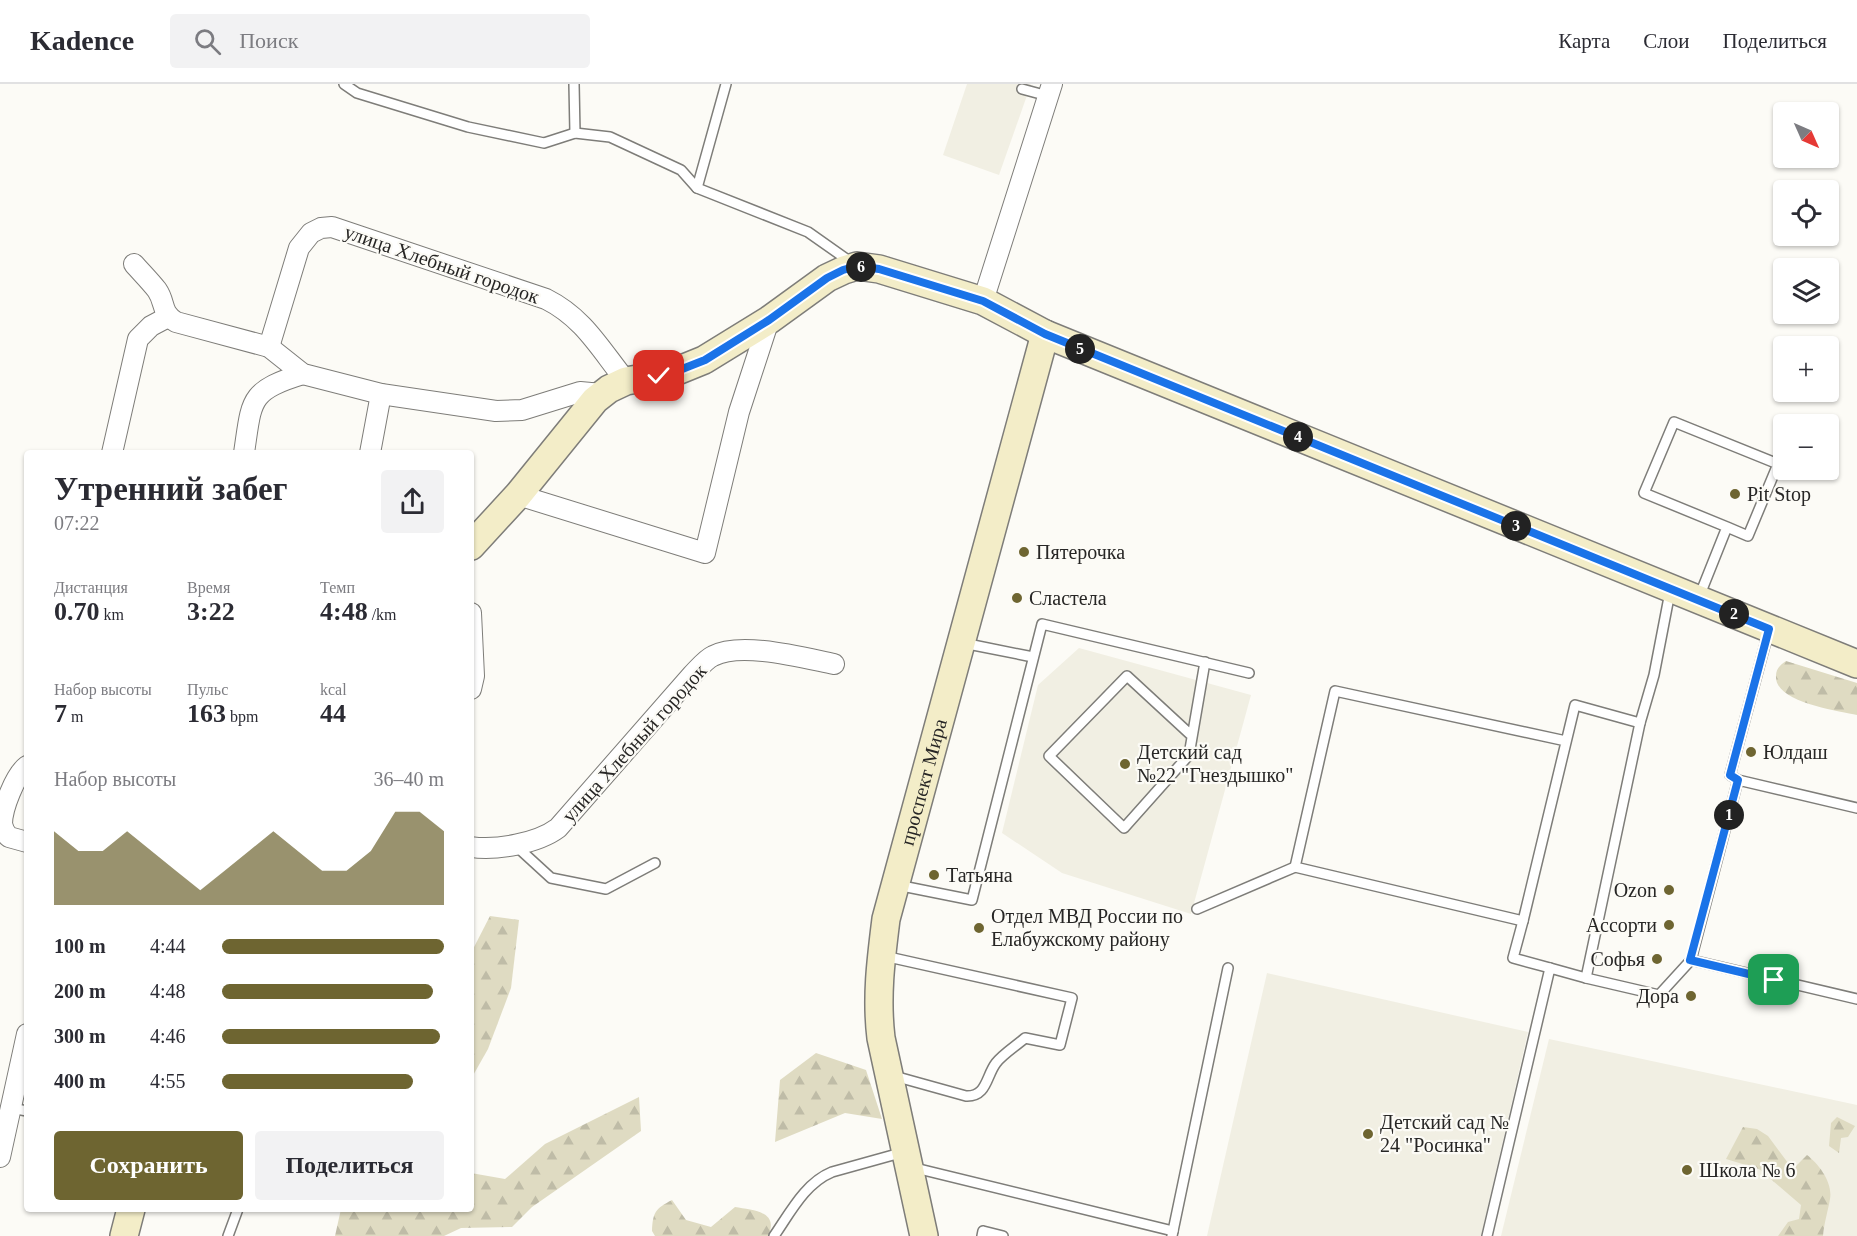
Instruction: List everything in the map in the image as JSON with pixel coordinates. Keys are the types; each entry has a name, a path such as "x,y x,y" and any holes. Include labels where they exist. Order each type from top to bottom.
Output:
{"street":[{"path":"983,301 1050,90"},
{"name":"улица Хлебный городок","path":"269,347 299,248 311,233 332,226 546,299 562,307 585,327 626,381"},
{"path":"134,264 158,292 168,317 176,322 269,347 303,374 381,394 496,411 522,410 580,392 602,394"},
{"path":"474,543 518,495 595,399 626,381 659,376 705,360 769,320 827,278 857,266 879,269 983,301 1045,334 1857,664"},
{"path":"113,450 138,339 151,326 168,317"},
{"path":"518,495 705,553 739,412 769,320"},
{"name":"проспект Мира","path":"924,1236 880,1038 877,1010 881,955 886,919 1045,334"},
{"path":"244,450 250,411 255,401 269,386 303,374"},
{"path":"371,450 381,394"},
{"name":"улица Хлебный городок","path":"474,847 515,845 536,841 558,828 692,675 713,656 739,650 779,653 834,664"},
{"path":"24,770 16,779 2,826 9,837 24,841"},
{"path":"0,1157 19,1109 24,1062"},
{"path":"124,1236 130,1212"}],"lane":[{"path":"344,84 357,93 468,127 544,143 575,133 610,137 681,170 697,188 808,232 857,266"},
{"path":"574,84 575,133"},
{"path":"697,188 726,84"},
{"path":"1022,89 1050,90"},
{"path":"1674,422 1778,464 1748,536 1727,527 1644,493 1674,422"},
{"path":"1698,600 1727,527"},
{"path":"1586,978 1671,589"},
{"path":"895,885 972,900 1042,624 1249,672"},
{"path":"1769,629 1730,775 1738,780 1857,808"},
{"path":"961,642 1034,657"},
{"path":"1192,736 1127,676 1049,756 1124,828 1189,755 1205,662"},
{"path":"1295,867 1335,691 1566,741"},
{"path":"1640,723 1575,705 1513,958 1659,995 1690,960 1738,780"},
{"path":"515,845 551,878 606,889 655,863"},
{"path":"1197,909 1295,867 1523,921"},
{"path":"881,955 1072,998 1060,1045 1025,1038 996,1063 983,1089 973,1096 888,1075"},
{"path":"1690,960 1857,999"},
{"path":"774,1236 805,1193 821,1177 832,1172 907,1159 1172,1233 1228,968"},
{"path":"1487,1236 1550,968"},
{"path":"228,1236 237,1212"},
{"path":"982,1236 983,1231 1003,1236"}],"shaded area":[{"path":"967,84 1031,84 999,175 943,155"},
{"name":"Детский сад №22 \"Гнездышко\"","path":"1079,648 1251,695 1191,914 1062,873 1002,833 1038,685"},
{"name":"Детский сад № 24 \"Росинка\"","path":"1267,973 1528,1032 1481,1236 1207,1236"},
{"name":"Школа № 6","path":"1549,1039 1857,1105 1857,1236 1501,1236"}],"green space":[{"path":"1786,661 1857,683 1857,715 1809,704 1785,692 1778,685 1776,676 1779,667"},
{"path":"490,916 519,920 511,988 488,1049 474,1074 474,947"},
{"path":"816,1053 866,1070 882,1119 845,1113 775,1142 780,1080"},
{"path":"639,1097 641,1131 532,1207 512,1227 461,1228 444,1236 335,1236 340,1212 474,1212 474,1174 505,1179 545,1144"},
{"path":"1837,1117 1855,1126 1848,1137 1841,1138 1839,1153 1829,1146 1831,1123"},
{"path":"1743,1127 1757,1129 1768,1136 1791,1167 1797,1165 1807,1155 1816,1163 1827,1180 1830,1193 1823,1236 1778,1236 1788,1222 1799,1219 1801,1205 1759,1169 1726,1159"},
{"path":"672,1200 686,1220 711,1227 735,1207 762,1213 770,1221 771,1228 768,1236 655,1236 652,1231 654,1215 658,1209"}],"place":[{"name":"Pit Stop","path":"1735,494"},
{"name":"Пятерочка","path":"1024,552"},
{"name":"Сластела","path":"1017,598"},
{"name":"Юлдаш","path":"1751,752"},
{"name":"Детский сад №22 \"Гнездышко\"","path":"1125,764"},
{"name":"Татьяна","path":"934,875"},
{"name":"Ozon","path":"1669,890"},
{"name":"Ассорти","path":"1669,925"},
{"name":"Отдел МВД России по Елабужскому району","path":"979,928"},
{"name":"Софья","path":"1657,959"},
{"name":"Дора","path":"1691,996"},
{"name":"Детский сад № 24 \"Росинка\"","path":"1368,1134"},
{"name":"Школа № 6","path":"1687,1170"}],"route":[{"path":"659,376 705,360 769,320 827,278 843,270 857,266 879,269 983,301 1045,334 1769,629 1730,775 1738,780 1690,960 1774,980"}]}
